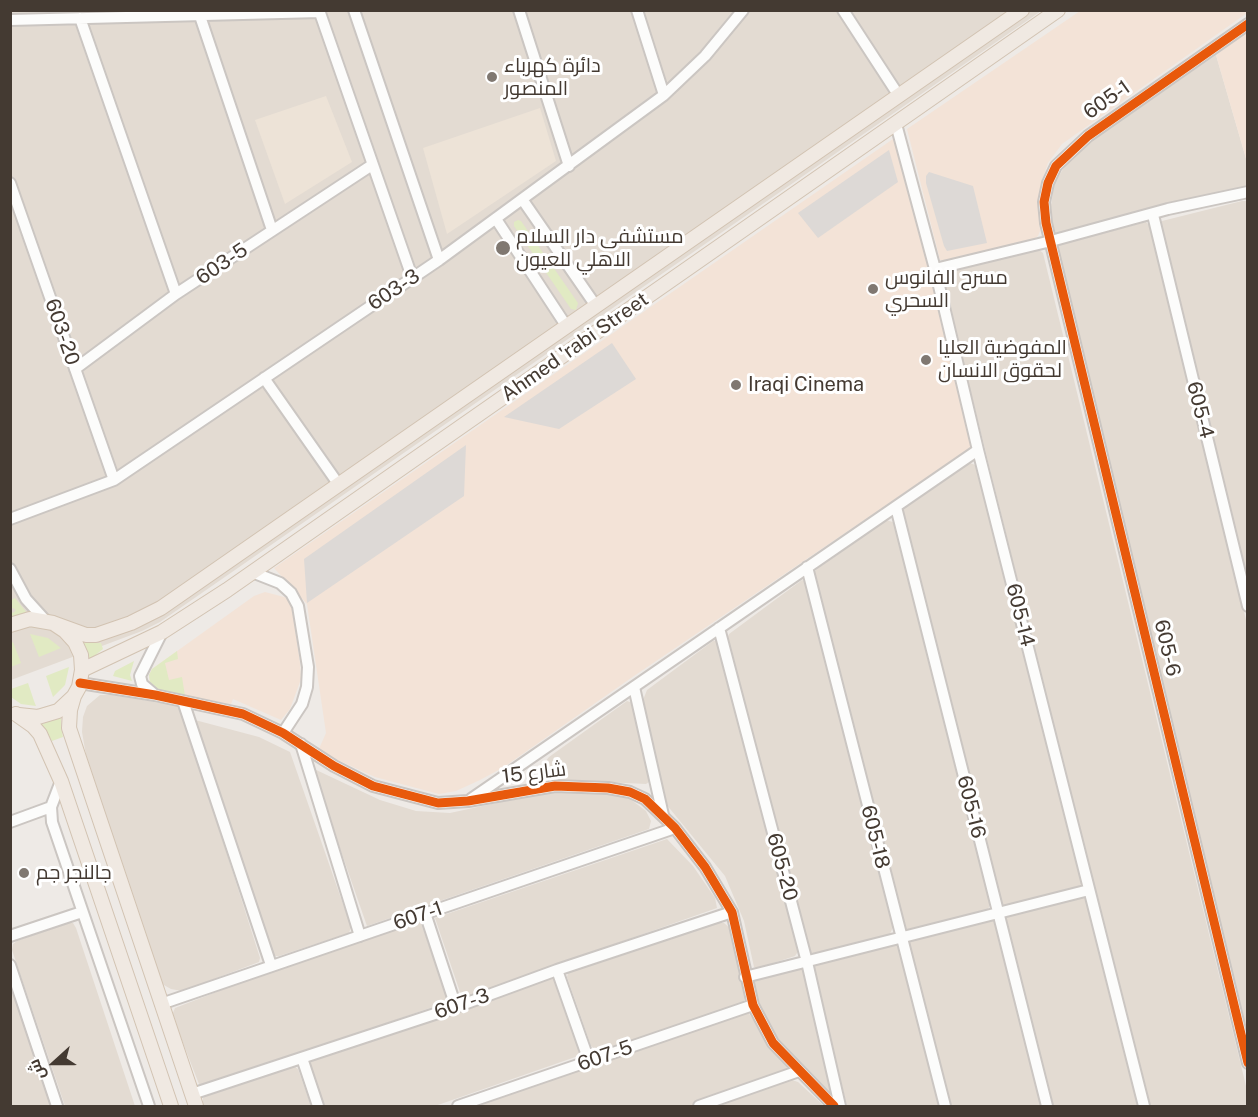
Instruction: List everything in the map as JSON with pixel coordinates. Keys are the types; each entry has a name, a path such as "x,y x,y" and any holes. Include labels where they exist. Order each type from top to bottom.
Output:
{"main road":[{"name":"Ahmed 'rabi Street","path":"49,622 86,635 96,635 131,623 162,608 1022,10"},
{"name":"Ahmed 'rabi Street","path":"13,713 27,717 48,715 67,704 79,683 162,632 252,572 1058,10"},
{"path":"10,625 30,619 49,622 65,631 75,642 81,655 79,683 70,710 69,728 194,1100"},
{"path":"13,713 33,726 40,734 61,781 171,1107"}],"street":[{"path":"354,10 439,260"},
{"path":"519,10 569,166"},
{"path":"637,10 664,95"},
{"name":"603-3","path":"10,519 114,480 439,260 664,95 705,56 743,10"},
{"path":"843,10 899,96"},
{"path":"10,20 320,11 412,277"},
{"path":"200,16 272,230"},
{"path":"80,18 176,294"},
{"name":"605-1","path":"1051,241 1044,212 1045,193 1051,175 1063,158 1088,136 1248,24"},
{"name":"605-14","path":"896,123 935,269 978,450 1144,1107"},
{"name":"603-5","path":"75,369 176,294 372,165"},
{"name":"603-20","path":"10,183 14,205 114,480"},
{"path":"935,269 1153,215 1169,214 1248,195"},
{"path":"522,199 596,306"},
{"name":"605-4","path":"1153,215 1248,606"},
{"path":"496,219 567,327"},
{"name":"605-6","path":"1051,241 1248,1063"},
{"path":"264,378 339,485"},
{"path":"468,801 978,450"},
{"name":"605-16","path":"896,507 1047,1107"},
{"name":"605-18","path":"807,567 945,1107"},
{"path":"10,569 26,599 49,622"},
{"path":"252,572 274,580 286,588 298,606 308,667 307,687 302,704 283,733"},
{"name":"605-20","path":"719,628 807,962 840,1107"},
{"path":"155,695 146,689 140,676 162,632"},
{"name":"شارع 15","path":"79,683 155,695 243,714 283,733 334,766 374,786 438,802 468,801 555,786 581,786 630,792 645,799 675,828 705,867 732,912 753,1005 773,1043 834,1107"},
{"path":"634,687 664,817"},
{"path":"183,701 271,965"},
{"path":"301,744 360,936"},
{"path":"61,781 51,807 52,822 149,1107"},
{"path":"10,822 51,807"},
{"name":"607-1","path":"161,1004 675,828"},
{"path":"745,977 1089,890"},
{"path":"10,936 82,912"},
{"name":"607-3","path":"194,1100 302,1058 732,912"},
{"path":"425,913 456,1007"},
{"path":"10,965 57,1107"},
{"path":"557,970 589,1061"},
{"name":"607-5","path":"458,1107 753,1005"},
{"path":"302,1058 318,1107"},
{"path":"699,1107 799,1071"}],"shaded area":[{"path":"10,11 1041,11 160,622 142,631 11,680"},
{"path":"1080,11 1247,11 1247,13 1062,144 1048,163 1042,180 1038,198 1040,231 1038,236 1031,241 946,261 940,260 907,129"},
{"path":"1247,32 1247,162 1216,55"},
{"path":"1216,55 1247,162 1247,188 1056,234 1052,222 1051,206 1054,185 1063,169 1081,148"},
{"path":"326,96 352,162 285,204 255,120"},
{"path":"540,108 556,161 447,234 423,148"},
{"path":"893,139 897,142 972,447 504,767 480,780 456,791 439,794 375,777 318,751 326,733 307,604 274,568"},
{"path":"889,150 898,182 818,238 798,213"},
{"path":"929,172 973,186 987,243 947,251 926,183 926,176"},
{"path":"1247,201 1247,577 1160,223"},
{"path":"1146,222 1152,228 1247,624 1247,1048 1056,248 1058,245"},
{"path":"1038,249 1043,253 1247,1090 1247,1106 1148,1106 943,280 945,272"},
{"path":"612,343 636,379 559,429 504,417"},
{"path":"466,445 464,496 307,603 304,559"},
{"path":"965,464 978,466 1083,881 1077,890 1003,906 1000,905 902,510 904,506"},
{"path":"886,520 896,523 990,905 987,911 904,930 814,576 815,571 821,566"},
{"path":"802,580 807,582 894,925 889,936 814,954 809,949 727,639 729,634"},
{"path":"265,592 288,598 292,608 300,663 301,679 290,709 281,720 233,699 231,704 174,694 150,683 149,675 152,669 254,596"},
{"path":"718,640 799,950 795,956 758,968 754,967 744,921 725,876 666,804 643,700 647,690 713,641"},
{"path":"100,695 180,706 260,958 259,962 182,991 162,984 90,778 82,732 83,717 87,706"},
{"path":"627,701 633,703 651,778 649,782 646,784 562,780 549,775 544,763 549,757"},
{"path":"195,720 259,737 290,752 351,927 349,933 279,956 275,956 272,952"},
{"path":"312,768 380,800 416,811 450,813 533,795 573,790 609,793 630,799 646,811 651,821 649,829 367,926"},
{"path":"667,839 693,866 715,898 717,908 462,998 435,918"},
{"path":"1082,896 1088,903 1139,1106 1051,1106 1004,915"},
{"path":"990,918 997,924 1043,1106 951,1106 907,947 908,942 911,939"},
{"path":"420,921 448,997 447,1002 204,1087 199,1084 172,1015 175,1008 268,972"},
{"path":"67,923 73,923 76,928 135,1106 65,1106 12,950 13,944 17,941"},
{"path":"714,923 724,923 731,929 745,997 744,1002 598,1051 591,1046 567,977 573,968"},
{"path":"895,943 899,949 940,1106 847,1106 812,963"},
{"path":"800,968 834,1091 831,1096 781,1045 758,1004 751,981"},
{"path":"11,977 53,1106 11,1106"},
{"path":"550,977 556,980 581,1055 435,1106 324,1106 311,1067 311,1062 315,1058"},
{"path":"747,1011 787,1067 787,1072 783,1075 690,1106 472,1106"},
{"path":"294,1066 298,1069 311,1106 203,1106 203,1098 209,1093"},
{"path":"792,1080 798,1082 824,1106 716,1106"}],"green space":[{"path":"521,221 578,303 576,310 571,309 514,226 514,222"},
{"path":"15,598 27,613 11,619 11,611 13,613 16,610 13,608 11,610 11,600"},
{"path":"30,634 48,638 61,648 39,657"},
{"path":"13,642 21,663 11,667 11,643"},
{"path":"81,643 101,643 103,649 88,661"},
{"path":"177,651 178,659 165,663 169,680 182,677 185,696 155,690 150,683 149,675 152,669"},
{"path":"134,661 130,675 132,681 113,676 115,671"},
{"path":"69,667 65,685 53,697 46,676"},
{"path":"28,683 36,706 21,704 11,697 11,689"},
{"path":"61,717 63,737 52,741 40,725"}],"cycle path":[{"path":"1248,24 1088,136 1056,166 1048,183 1044,202 1046,223 1248,1063"},
{"path":"80,683 155,695 243,714 283,733 334,766 373,786 438,803 468,801 555,786 608,788 630,792 645,799 675,828 705,867 732,912 753,1005 773,1043 834,1106"}],"place":[{"name":"دائرة كهرباء المنصور","path":"492,77"},
{"name":"مستشفى دار السلام الاهلي للعيون","path":"503,248"},
{"name":"مسرح الفانوس السحري","path":"873,289"},
{"name":"المفوضية العليا لحقوق الانسان","path":"926,360"},
{"name":"Iraqi Cinema","path":"736,385"},
{"name":"جالنجر جم","path":"24,873"}]}
